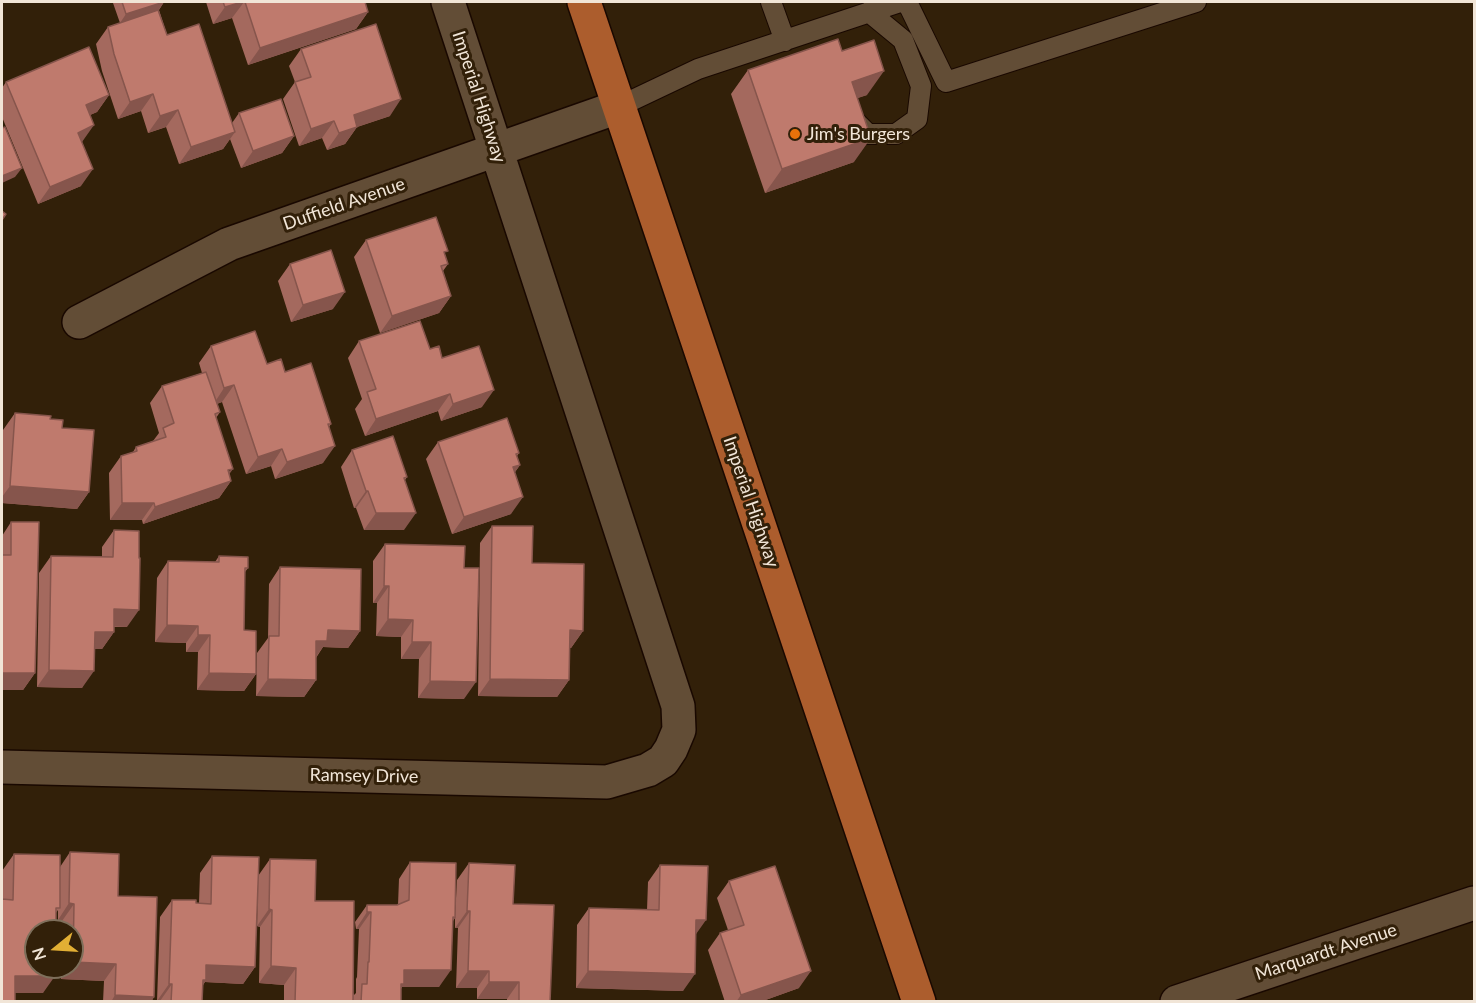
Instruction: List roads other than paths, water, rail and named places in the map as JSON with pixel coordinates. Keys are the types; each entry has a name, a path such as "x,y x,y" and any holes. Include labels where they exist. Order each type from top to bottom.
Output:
{"main road":[{"name":"Imperial Highway","path":"584,2 919,1002"}],"street":[{"name":"Imperial Highway","path":"448,2 678,706"},
{"name":"Duffield Avenue","path":"80,322 229,244 618,107"},
{"name":"Ramsey Drive","path":"2,767 607,782 648,770 663,761 679,730 678,706"},
{"name":"Marquardt Avenue","path":"1177,1002 1241,992 1474,903"}],"lane":[{"path":"771,2 785,41"},
{"path":"618,107 698,69 900,2"},
{"path":"907,2 946,82 1196,2"},
{"path":"844,102 848,113 868,134 896,134 916,119 921,86 903,40 869,12"},
{"path":"819,28 826,50"}],"place":[{"name":"Jim's Burgers","path":"795,134"}]}
